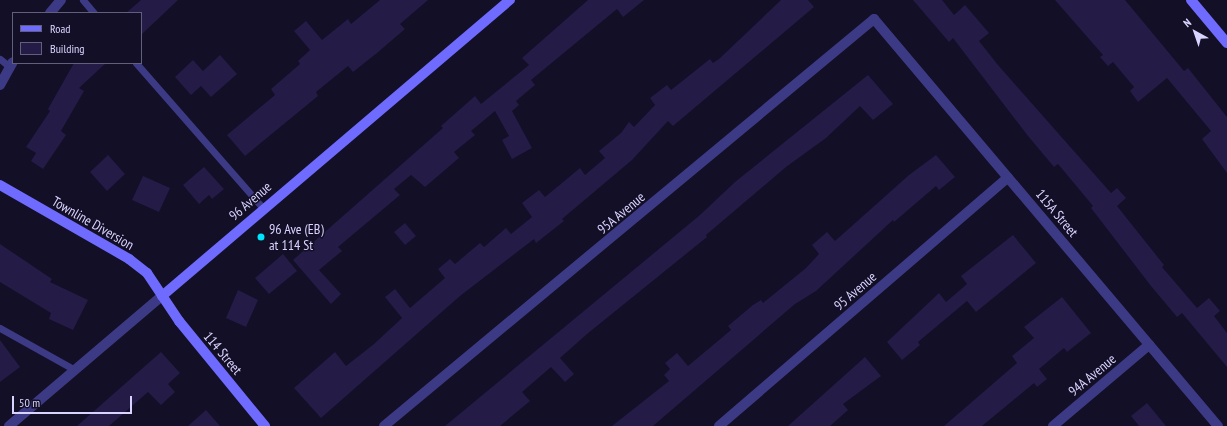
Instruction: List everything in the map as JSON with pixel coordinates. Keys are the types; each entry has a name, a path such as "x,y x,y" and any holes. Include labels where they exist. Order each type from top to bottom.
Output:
{"street":[{"name":"96 Avenue","path":"9,426 263,208 510,0"},
{"path":"1192,0 1227,43"},
{"path":"51,12 59,1"},
{"name":"115A Street","path":"874,19 1218,426"},
{"name":"95A Avenue","path":"384,426 874,19"},
{"path":"0,85 11,64"},
{"name":"95 Avenue","path":"719,426 1008,177"},
{"name":"Townline Diversion","path":"0,185 129,259 147,273 162,296"},
{"name":"114 Street","path":"162,296 179,321 265,426"},
{"name":"94A Avenue","path":"1053,426 1149,345"}],"lane":[{"path":"83,0 93,12"},
{"path":"0,59 11,64"},
{"path":"137,64 263,208"},
{"path":"0,328 75,370"}],"building":[{"path":"141,0 178,0 142,34 142,12 127,12"},
{"path":"380,0 428,0 400,24 405,29 377,53 353,72 348,66 316,92 318,96 245,156 227,135 275,95 271,89 300,64 298,61 310,50 294,31 306,21 322,40 348,19 351,24"},
{"path":"588,0 644,0 623,17 617,9 531,80 535,85 516,101 519,105 512,111 532,148 512,159 502,140 509,136 495,111 471,131 475,135 454,152 459,158 425,187 411,175 394,189 400,195 338,247 342,251 319,270 341,294 331,304 293,260 443,128 441,126 475,96 481,104 529,65 522,58"},
{"path":"781,0 808,0 814,7 673,126 668,121 632,160 562,219 564,221 536,243 534,239 460,296 321,418 294,388 335,352 346,366 374,344 402,318 385,297 395,289 410,308 445,278 438,269 450,259 455,264 480,243 484,247 506,228 511,234 532,217 522,203 539,190 545,197 580,168 585,175 605,158 599,151 621,133 629,122 634,127 655,105 650,98 667,85 671,90 710,59 713,63 719,59"},
{"path":"913,0 942,0 954,15 965,5 989,33 979,41 998,65 1111,193 1117,188 1126,198 1117,206 1164,265 1162,267 1197,308 1209,298 1220,311 1214,316 1227,333 1227,367 1182,313 1177,317 1151,286 1091,208 1093,206 1058,164 1054,167 1028,136 953,38 949,42"},
{"path":"1055,0 1125,0 1184,71 1188,68 1227,117 1227,173 1202,139 1211,131 1167,78 1138,102 1130,91 1134,87 1113,62 1108,66 1100,57 1103,55"},
{"path":"220,55 237,74 211,97 201,86 191,95 175,77 193,60 203,71"},
{"path":"73,64 105,64 79,88 84,91 61,131 66,135 43,169 31,161 36,153 26,147 50,111 48,109"},
{"path":"868,75 893,104 873,120 860,106 826,138 786,167 706,235 707,237 587,334 560,358 574,374 565,382 551,367 522,392 530,401 500,426 445,426 700,215 735,182"},
{"path":"108,155 125,174 107,191 90,172"},
{"path":"936,155 955,177 939,190 936,186 894,222 893,220 816,291 795,304 653,426 612,426 669,381 664,375 670,369 665,363 677,353 688,366 731,330 728,326 753,305 761,300 763,303 806,268 819,254 812,245 827,232 835,241 909,175"},
{"path":"204,167 224,189 212,199 209,195 199,204 183,185"},
{"path":"143,176 170,188 159,212 132,200"},
{"path":"405,223 416,236 405,245 394,232"},
{"path":"1013,235 1036,263 976,312 967,301 918,342 920,345 902,360 887,342 939,293 946,302 967,284 961,276"},
{"path":"0,244 52,279 50,282 88,300 73,330 49,319 51,313 0,282"},
{"path":"283,254 297,271 269,294 255,278"},
{"path":"238,290 258,300 246,327 226,318"},
{"path":"1062,297 1091,333 1067,352 1064,348 1039,369 1047,379 1037,387 1034,383 982,426 944,426 1017,363 1012,356 1034,338 1024,327"},
{"path":"0,340 20,367 0,382"},
{"path":"161,352 180,373 168,384 175,392 161,405 148,392 109,426 77,426"},
{"path":"865,357 881,376 843,404 848,410 830,426 788,426"},
{"path":"1147,403 1166,426 1139,426 1131,416"},
{"path":"206,410 220,426 188,426"}],"place":[{"name":"96 Ave (EB) at 114 St","path":"261,237"}]}
